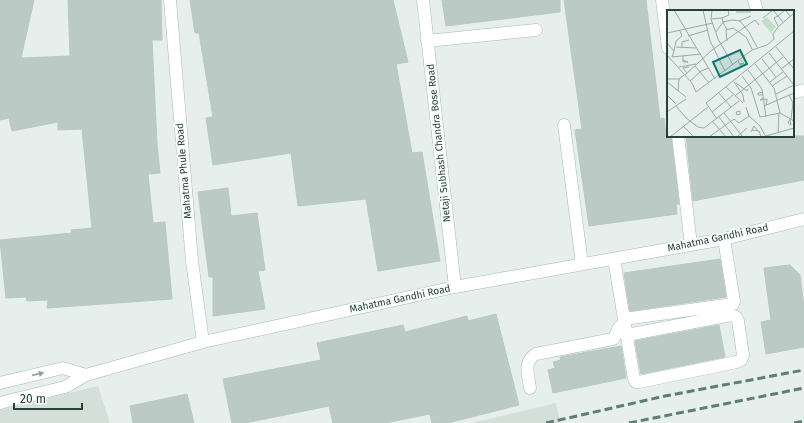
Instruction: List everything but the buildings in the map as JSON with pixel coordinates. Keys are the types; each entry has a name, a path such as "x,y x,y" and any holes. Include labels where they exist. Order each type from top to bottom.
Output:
{"street":[{"name":"Mahatma Phule Road","path":"170,0 192,261 202,342"},
{"name":"Netaji Subhash Chandra Bose Road","path":"423,0 455,287"},
{"path":"662,0 667,40"},
{"path":"754,0 757,10"},
{"path":"427,42 536,30"},
{"path":"794,93 804,90"},
{"path":"564,125 582,264"},
{"path":"678,137 691,244"},
{"name":"Mahatma Gandhi Road","path":"0,403 65,387 86,375 202,342 455,287 724,239 804,219"},
{"path":"625,326 733,304 734,301 724,239"},
{"path":"530,388 527,364 528,360 532,356 613,339 621,325 625,326 731,316 736,317 738,321 743,354 741,360 636,382 634,379 625,326 614,259"},
{"path":"0,383 63,368 86,375"}],"shaded area":[{"path":"98,386 110,423 0,423 0,410"},
{"path":"556,403 560,423 472,423"}],"railway":[{"path":"546,423 665,396 804,370"},
{"path":"629,423 804,388"},
{"path":"794,423 804,421"}]}
